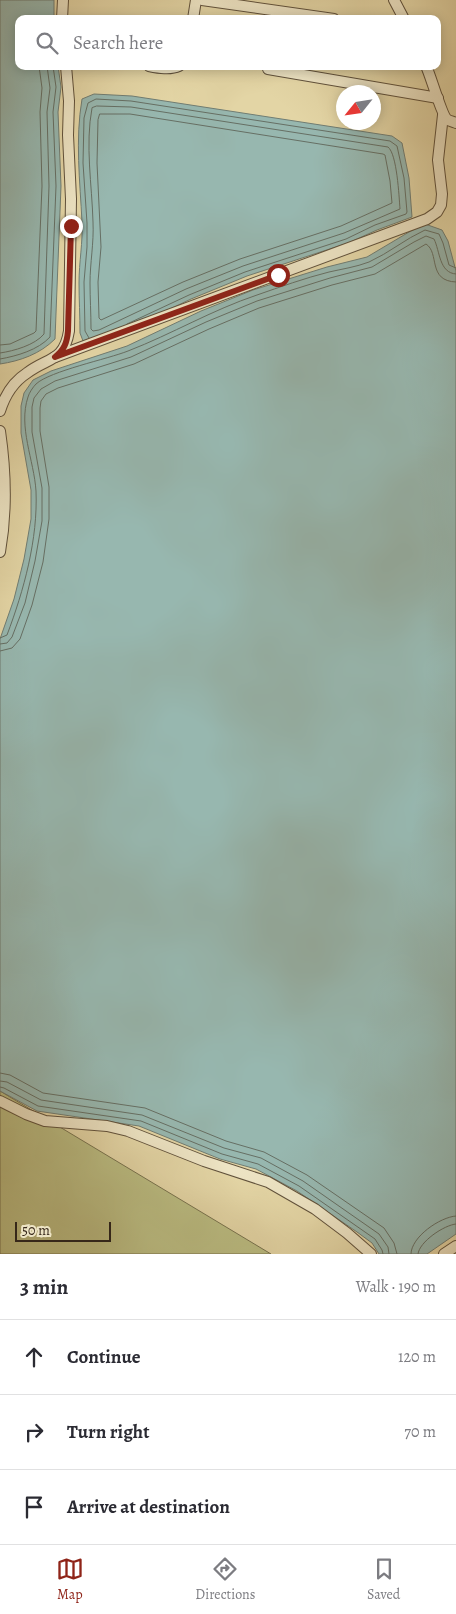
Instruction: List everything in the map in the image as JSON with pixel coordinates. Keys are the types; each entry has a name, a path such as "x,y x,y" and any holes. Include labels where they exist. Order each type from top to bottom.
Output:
{"street":[{"path":"62,15 63,0"},
{"path":"194,15 196,0"},
{"path":"202,0 306,15"},
{"path":"394,0 402,15"},
{"path":"0,410 13,384 27,372 62,352 67,343 71,208 68,136 69,101 66,70"},
{"path":"274,70 438,98"},
{"path":"428,70 444,115 448,121 456,123"},
{"path":"55,357 427,219 437,212 441,205 442,194 438,160 444,115"},
{"path":"0,432 4,456 5,494 4,529 0,552"},
{"path":"0,1101 45,1121 107,1126 128,1131 204,1161 268,1182 314,1210 371,1254"},
{"path":"444,1254 456,1246"}],"green space":[{"path":"0,1091 271,1254 0,1254"}],"water":[{"path":"0,0 54,0 54,15 15,15 15,70 59,70 61,87 58,112 61,186 55,339 43,349 29,356 0,364"},
{"path":"94,94 132,96 336,127 336,130 353,130 392,136 402,143 409,178 412,217 348,243 247,276 191,299 102,341 88,344 83,341 80,333 79,283 82,230 78,145 82,99"},
{"path":"425,224 442,230 448,241 456,271 456,1234 427,1254 379,1254 372,1243 357,1232 297,1191 256,1169 220,1159 139,1126 37,1111 0,1091 0,639 14,599 31,519 31,490 21,433 21,406 24,393 33,380 51,371 127,346 201,311 253,290 327,267 367,257"}],"route":[{"path":"71,226 67,343 62,352 55,357 278,275"}]}
